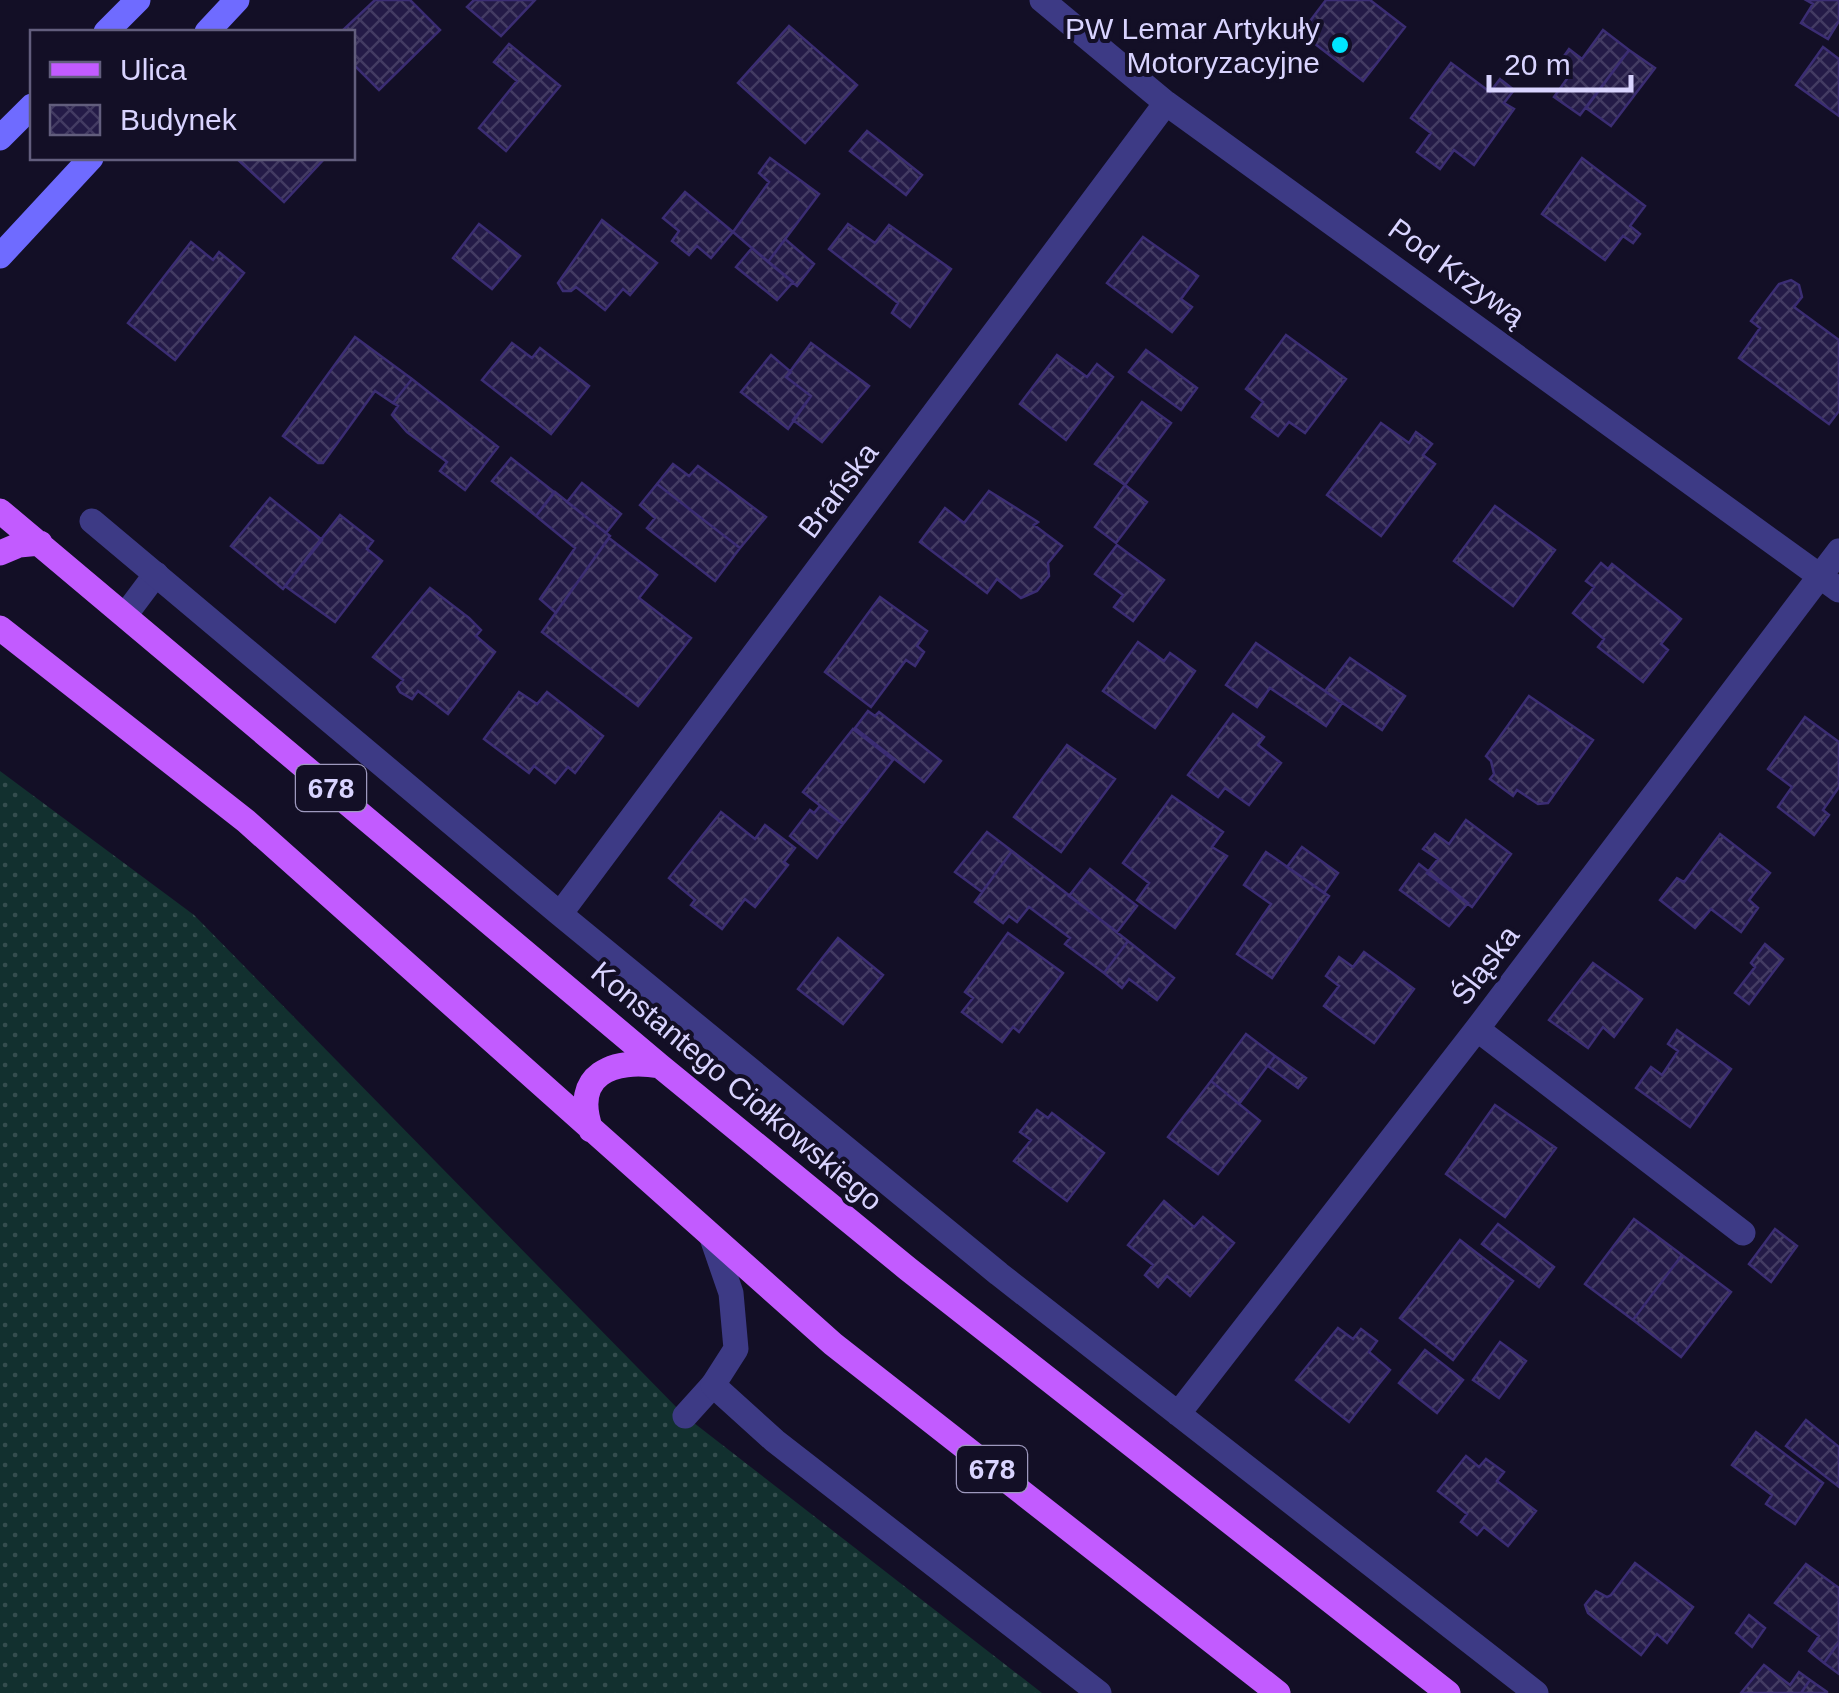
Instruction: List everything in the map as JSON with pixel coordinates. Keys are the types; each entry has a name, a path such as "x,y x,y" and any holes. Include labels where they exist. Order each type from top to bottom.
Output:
{"main road":[{"name":"Konstantego Ciołkowskiego","path":"0,511 660,1066 908,1269 1448,1693"},
{"path":"0,554 19,544 40,543"},
{"name":"678","path":"0,628 259,832 833,1344 1278,1693"},
{"path":"592,1130 586,1114 586,1094 596,1078 612,1067 632,1061 660,1066"}],"street":[{"path":"108,30 138,0"},
{"path":"209,30 236,0"},
{"name":"Pod Krzywą","path":"1042,0 1166,104 1829,583"},
{"name":"Brańska","path":"560,914 1166,104"},
{"path":"0,138 30,108"},
{"path":"0,256 89,160"},
{"name":"Konstantego Ciołkowskiego","path":"92,521 560,914 1000,1274 1536,1693"},
{"name":"Śląska","path":"1178,1414 1829,583 1839,550"},
{"path":"126,614 156,574"},
{"path":"1477,1029 1744,1233"},
{"path":"684,1416 713,1385 736,1349 731,1293 712,1238"},
{"path":"713,1385 775,1441 1098,1693"}],"green space":[{"path":"0,771 194,915 685,1416 1042,1693 0,1693"}],"building":[{"path":"375,0 410,0 440,30 379,90 355,66 355,30 343,30"},
{"path":"474,0 535,0 501,36 467,7"},
{"path":"1326,0 1370,0 1405,27 1363,81 1301,33"},
{"path":"1806,0 1839,0 1839,21 1828,39 1801,23 1813,4"},
{"path":"789,26 857,85 805,143 738,83"},
{"path":"1603,30 1629,50 1580,115 1554,97 1569,76 1557,66 1569,49 1582,59"},
{"path":"509,44 560,86 506,151 479,128 517,81 494,62"},
{"path":"1823,47 1839,59 1839,116 1796,85"},
{"path":"1629,50 1655,68 1611,126 1586,108"},
{"path":"1451,63 1490,92 1500,79 1514,90 1504,103 1514,109 1474,165 1454,150 1440,169 1417,152 1431,133 1411,118"},
{"path":"867,131 922,175 906,195 850,151"},
{"path":"770,158 819,194 768,262 733,232 769,182 759,173"},
{"path":"1582,158 1645,206 1630,226 1640,234 1633,243 1623,236 1605,260 1542,214"},
{"path":"238,160 323,160 284,202"},
{"path":"685,192 733,232 711,258 697,246 689,255 672,241 679,231 663,218"},
{"path":"602,220 657,263 630,295 623,289 605,310 576,287 563,291 558,283"},
{"path":"479,224 520,256 492,289 453,258"},
{"path":"848,224 875,243 889,225 951,269 910,327 892,313 898,303 829,249"},
{"path":"1143,237 1198,276 1181,299 1192,307 1172,332 1107,283"},
{"path":"785,239 814,264 797,286 768,262"},
{"path":"191,242 213,260 219,252 244,273 175,360 128,323"},
{"path":"752,248 793,282 777,300 736,267"},
{"path":"1791,280 1799,285 1802,297 1794,307 1839,340 1839,411 1829,424 1739,358 1760,328 1751,321 1779,284"},
{"path":"1286,335 1346,379 1305,433 1289,422 1278,436 1252,417 1263,402 1246,389"},
{"path":"355,337 412,379 393,403 375,391 323,463 318,463 283,436"},
{"path":"512,343 532,358 540,348 589,386 551,434 482,380"},
{"path":"811,343 869,386 822,442 793,420 811,396 786,377"},
{"path":"1146,350 1197,388 1181,410 1129,372"},
{"path":"771,355 791,372 786,377 811,396 788,429 741,392"},
{"path":"1057,355 1087,377 1097,364 1113,377 1066,440 1020,404"},
{"path":"412,379 498,447 465,490 440,471 447,462 407,432 392,415 398,406 393,403"},
{"path":"1142,402 1171,423 1125,485 1095,464"},
{"path":"1381,423 1409,443 1416,432 1432,444 1423,455 1435,464 1381,536 1327,495"},
{"path":"511,458 554,492 536,516 492,481"},
{"path":"673,464 689,476 698,466 766,517 740,548 657,484"},
{"path":"582,483 621,514 606,533 567,502"},
{"path":"657,484 740,548 715,581 647,528 655,518 640,505"},
{"path":"1125,485 1147,502 1116,543 1095,527"},
{"path":"989,491 1038,522 1034,525 1062,546 1048,563 1049,576 1037,591 1021,598 997,579 987,593 920,542 945,508 964,523"},
{"path":"555,492 610,536 556,613 540,599 575,548 536,516"},
{"path":"270,498 322,540 283,589 231,546"},
{"path":"1495,506 1555,550 1513,606 1454,561"},
{"path":"340,515 373,541 367,549 382,561 335,622 285,586"},
{"path":"609,538 657,575 639,598 691,638 638,706 542,632"},
{"path":"1117,545 1164,580 1133,621 1114,607 1123,595 1095,574"},
{"path":"1601,563 1608,569 1612,564 1681,619 1661,644 1668,650 1643,682 1598,647 1604,639 1573,613 1594,587 1586,581"},
{"path":"430,588 469,618 481,630 476,636 495,652 448,714 418,691 412,699 400,692 397,687 403,680 373,657"},
{"path":"880,597 927,631 917,646 924,652 915,666 906,660 871,707 825,672"},
{"path":"1138,642 1164,661 1170,653 1195,671 1155,728 1103,691"},
{"path":"1256,643 1342,703 1326,726 1270,688 1257,707 1226,685"},
{"path":"1350,658 1405,696 1382,730 1325,691"},
{"path":"519,692 537,704 547,692 603,736 575,773 568,767 555,783 534,766 529,773 484,739"},
{"path":"1529,696 1593,740 1548,803 1538,804 1517,790 1513,796 1490,779 1494,774 1486,756"},
{"path":"868,711 875,716 879,712 941,761 924,782 855,728"},
{"path":"1233,714 1264,737 1258,745 1281,763 1249,805 1225,788 1218,797 1188,775"},
{"path":"1805,717 1839,742 1839,787 1823,810 1829,815 1814,835 1778,807 1792,787 1768,769"},
{"path":"853,729 893,760 843,824 803,792"},
{"path":"1067,745 1115,779 1061,852 1014,817"},
{"path":"1172,796 1223,832 1212,847 1227,856 1175,928 1137,900 1149,883 1123,863"},
{"path":"820,806 843,824 817,858 790,836 810,810 814,813"},
{"path":"721,812 755,839 765,825 795,848 784,862 788,865 755,907 745,899 722,929 691,905 695,900 669,878"},
{"path":"1466,820 1511,854 1472,907 1427,873 1438,859 1423,849 1435,834 1449,844"},
{"path":"987,832 1012,851 982,892 955,872"},
{"path":"1720,834 1770,873 1749,900 1758,908 1741,932 1711,909 1695,928 1660,900 1677,878 1684,882"},
{"path":"1302,847 1338,873 1324,893 1287,867"},
{"path":"1012,851 1128,941 1104,973 1065,944 1070,938 1029,907 1017,922 1009,916 1003,923 975,902"},
{"path":"1266,852 1329,896 1272,978 1237,954 1271,904 1244,885"},
{"path":"1419,864 1468,903 1449,926 1400,890"},
{"path":"1090,869 1137,906 1117,932 1069,896"},
{"path":"1008,933 1063,973 1019,1032 1013,1027 1002,1042 962,1012 973,998 965,992"},
{"path":"838,938 883,975 843,1024 798,989"},
{"path":"1128,941 1174,978 1157,1000 1129,979 1122,988 1104,973"},
{"path":"1765,944 1783,959 1749,1004 1735,993 1755,967 1751,963"},
{"path":"1364,952 1414,989 1374,1043 1324,1006 1339,986 1326,976 1339,957 1353,967"},
{"path":"1593,963 1642,999 1614,1037 1603,1027 1588,1048 1549,1020"},
{"path":"1677,1030 1731,1069 1690,1127 1636,1088 1651,1067 1662,1075 1678,1051 1668,1044"},
{"path":"1246,1034 1275,1056 1239,1104 1211,1081"},
{"path":"1275,1056 1306,1078 1298,1088 1268,1066"},
{"path":"1211,1081 1260,1121 1218,1174 1168,1137"},
{"path":"1495,1105 1556,1148 1505,1217 1446,1174"},
{"path":"1037,1110 1048,1118 1052,1113 1104,1153 1067,1201 1014,1161 1031,1140 1020,1132"},
{"path":"1164,1201 1194,1227 1203,1217 1234,1243 1190,1296 1167,1276 1158,1287 1145,1275 1153,1265 1128,1245"},
{"path":"1634,1219 1682,1255 1633,1320 1585,1284"},
{"path":"1498,1224 1554,1267 1539,1287 1482,1244"},
{"path":"1775,1229 1797,1246 1771,1282 1749,1264"},
{"path":"1460,1240 1513,1281 1453,1360 1400,1318"},
{"path":"1682,1255 1731,1292 1681,1357 1633,1320"},
{"path":"1338,1328 1353,1339 1361,1329 1377,1341 1369,1352 1390,1370 1349,1422 1296,1380"},
{"path":"1500,1342 1526,1361 1499,1398 1473,1380"},
{"path":"1425,1350 1463,1380 1437,1413 1399,1383"},
{"path":"1806,1420 1839,1447 1839,1487 1786,1446"},
{"path":"1756,1432 1823,1483 1795,1524 1766,1504 1772,1495 1732,1465"},
{"path":"1466,1456 1479,1467 1486,1459 1504,1472 1497,1481 1536,1511 1508,1546 1484,1527 1477,1535 1461,1522 1467,1514 1438,1491"},
{"path":"1635,1563 1693,1607 1667,1643 1657,1634 1641,1655 1588,1613 1585,1605 1596,1591 1611,1595"},
{"path":"1806,1564 1839,1588 1839,1642 1824,1663 1809,1651 1819,1636 1775,1603"},
{"path":"1749,1615 1765,1628 1752,1647 1736,1633"},
{"path":"1839,1642 1839,1674 1824,1663"},
{"path":"1764,1665 1790,1685 1799,1672 1810,1680 1801,1693 1741,1693"},
{"path":"1810,1680 1827,1692 1827,1693 1801,1693"}],"place":[{"name":"PW Lemar Artykuły Motoryzacyjne","path":"1340,45"}]}
